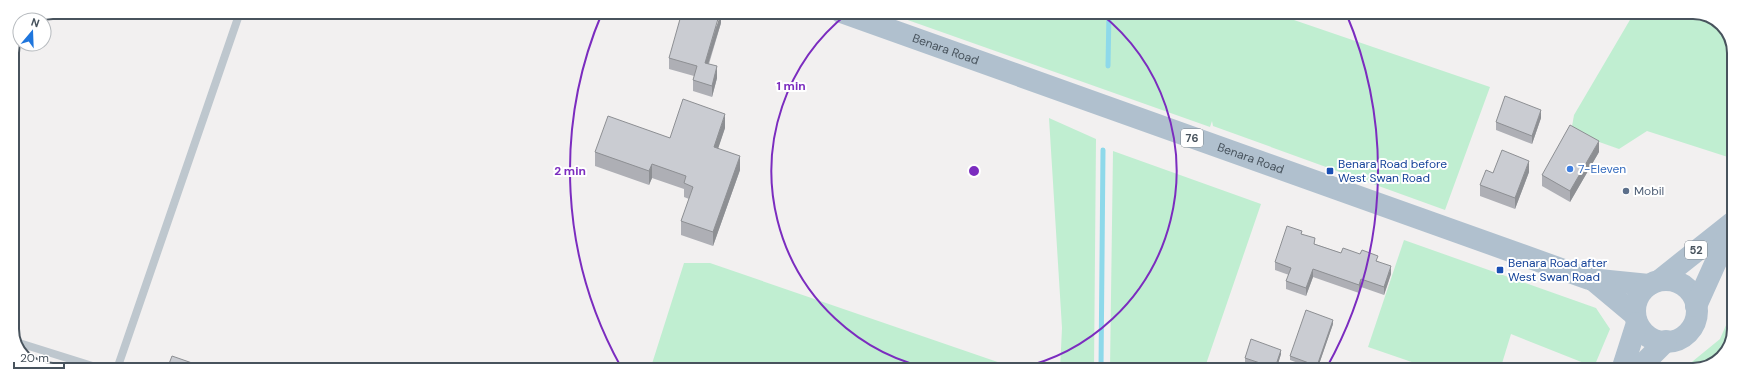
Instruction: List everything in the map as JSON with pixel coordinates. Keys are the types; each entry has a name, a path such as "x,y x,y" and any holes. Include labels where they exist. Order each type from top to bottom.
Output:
{"main road":[{"name":"Benara Road","path":"861,19 1592,280 1654,282"},
{"name":"52","path":"1624,363 1636,319 1635,306 1638,296 1654,282 1727,227"},
{"name":"52","path":"1644,363 1666,341 1680,338 1688,333 1695,321 1696,306 1727,236"},
{"name":"Benara Road","path":"1592,280 1636,319"},
{"path":"1654,282 1671,280 1681,284 1691,293 1696,306"},
{"path":"1636,319 1642,331 1650,337 1666,341"}],"lane":[{"path":"119,363 238,19"},
{"path":"23,344 83,363"}],"green space":[{"path":"905,19 1294,19 1490,87 1445,210 1213,126 1212,121 1210,127"},
{"path":"1630,19 1693,19 1710,24 1721,34 1727,51 1727,157 1647,131 1619,149 1571,132 1574,115"},
{"path":"1049,118 1096,139 1094,363 1060,363 1062,328"},
{"path":"1113,151 1261,204 1206,363 1110,363"},
{"path":"1404,240 1596,308 1610,329 1596,363 1584,363 1511,334 1502,363 1415,363 1368,347"},
{"path":"684,263 710,263 1001,363 652,363"},
{"path":"1727,323 1726,335 1720,350 1704,361 1691,363 1720,339"}],"building":[{"path":"680,19 718,19 705,63 717,66 712,86 693,80 697,66 669,58"},
{"path":"1505,96 1541,110 1532,136 1496,122"},
{"path":"683,99 725,114 714,147 740,156 713,232 681,221 693,187 684,183 686,176 652,164 649,171 595,152 608,116 670,138"},
{"name":"7-Eleven","path":"1570,125 1599,141 1570,191 1542,175"},
{"path":"1502,150 1529,161 1515,198 1480,185 1486,170 1493,173"},
{"path":"1287,226 1302,231 1301,234 1315,238 1314,244 1341,253 1343,248 1360,254 1362,250 1378,256 1376,261 1391,266 1384,287 1361,279 1359,285 1313,269 1306,288 1286,281 1291,268 1275,262"},
{"path":"1306,310 1333,320 1318,363 1309,363 1290,356"},
{"path":"1251,339 1281,350 1277,363 1260,363 1245,358"},
{"path":"172,356 192,363 169,363"}],"waterway":[{"path":"1108,66 1109,19"},
{"path":"1101,363 1103,150"}],"place":[{"name":"7-Eleven","path":"1570,169"},
{"name":"Benara Road before West Swan Road","path":"1330,171"},
{"name":"Mobil","path":"1626,191"},
{"name":"Benara Road after West Swan Road","path":"1500,270"}]}
